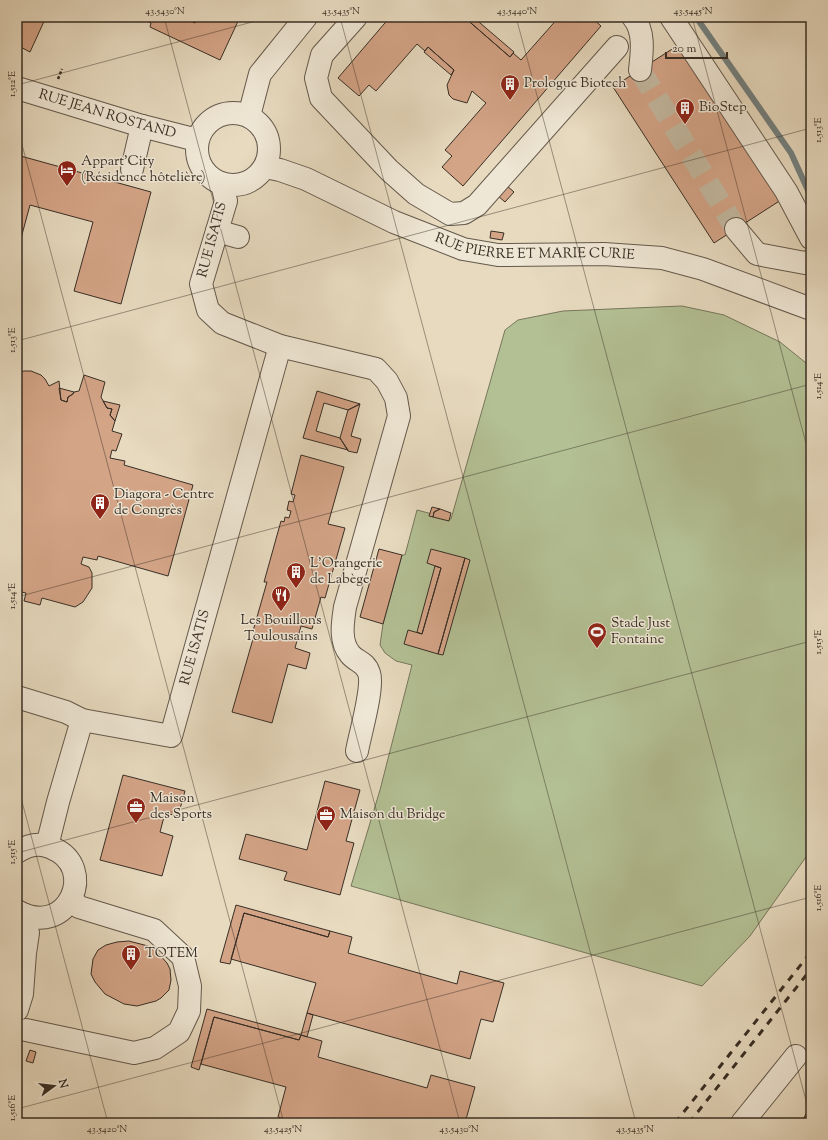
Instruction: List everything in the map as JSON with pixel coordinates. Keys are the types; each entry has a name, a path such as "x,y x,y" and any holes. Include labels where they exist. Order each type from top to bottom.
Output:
{"street":[{"path":"249,116 260,74 306,17"},
{"path":"356,17 322,55 316,78 321,98 389,170 416,194 450,214 464,212 477,204 616,47"},
{"path":"633,17 638,22 642,47 640,70"},
{"path":"671,17 786,191 811,238"},
{"name":"RUE JEAN ROSTAND","path":"17,88 142,126 198,140"},
{"path":"228,113 239,113 249,116 264,130 268,140 270,153 266,167 260,175 252,181 236,186 222,184 210,177 201,167 197,154 198,140 202,130 208,122 217,116 228,113"},
{"path":"132,169 142,126"},
{"name":"RUE PIERRE ET MARIE CURIE","path":"266,167 306,179 394,222 463,249 498,255 604,254 662,258 703,269 811,309"},
{"name":"RUE ISATIS","path":"222,184 226,201 201,284 208,310 222,323 280,346 376,369 387,381 396,398 399,416 345,606 342,630 345,643 350,654 364,664 369,672 371,684 356,751"},
{"path":"394,222 416,194"},
{"path":"736,229 757,254 805,263 811,262"},
{"path":"217,231 238,238"},
{"name":"RUE ISATIS","path":"17,697 66,712 82,720 171,736 280,346"},
{"path":"48,846 58,802 82,720"},
{"path":"17,852 25,847 36,845 48,846 58,850 72,867 75,877 71,899 64,908 56,914 46,918 35,918 21,913"},
{"path":"26,1030 134,1053 155,1048 179,1032 189,1011 190,986 183,957 154,930 79,907 71,899"},
{"path":"17,1010 22,994 28,933 21,913"},
{"path":"742,1123 796,1056"}],"green space":[{"name":"Stade Just Fontaine","path":"682,306 724,315 780,342 811,367 811,840 806,857 750,936 702,986 351,886 380,790 412,665 396,661 385,653 380,645 383,624 402,555 405,555 417,510 451,519 505,330 518,320 563,311"}],"building":[{"path":"17,17 46,17 30,52 17,45"},
{"path":"136,17 181,17 195,23 198,17 240,17 220,60 150,27 151,23"},
{"name":"Prologue Biotech","path":"390,17 464,17 510,57 513,53 521,60 559,17 568,17 570,19 572,17 591,17 601,26 463,186 442,167 452,156 445,150 486,103 472,91 467,103 453,99 449,95 447,85 454,70 428,47 425,51 417,44 376,91 369,85 359,96 338,78"},
{"path":"464,17 473,17 514,52 510,57"},
{"name":"BioStep","path":"680,44 781,200 714,243 613,87"},
{"path":"428,47 454,70 451,75 424,52"},
{"path":"17,155 151,192 121,304 74,291 93,222 30,205 17,253"},
{"path":"506,185 514,192 505,202 497,195"},
{"path":"491,231 504,233 502,240 490,238"},
{"name":"Diagora - Centre de Congrès","path":"31,371 41,375 49,386 59,381 61,400 67,402 68,397 74,392 79,391 84,375 105,382 101,397 107,408 112,409 110,415 115,421 112,431 122,434 116,451 112,450 110,458 125,461 124,465 193,485 168,576 98,556 97,560 83,557 81,564 89,567 92,573 92,588 83,602 75,607 42,598 40,605 24,601 26,593 17,591 17,373"},
{"path":"59,388 74,392 68,397 67,402 61,400"},
{"path":"317,391 360,404 348,410 324,403 316,431 340,438 348,450 303,438"},
{"path":"103,401 120,405 115,421 110,415 112,409 107,408"},
{"path":"360,404 351,436 361,439 357,453 348,451 340,438 348,410"},
{"name":"L'Orangerie de Labège","path":"301,455 344,467 328,524 345,528 325,598 321,597 312,629 301,626 295,648 310,653 306,669 288,664 272,723 232,712 255,632 253,631 267,582 264,582 281,521 284,522 285,517 289,518 291,511 287,510 289,501 293,502 295,495 291,494"},
{"path":"432,507 440,509 434,512 433,517 429,516"},
{"path":"440,509 451,513 449,521 433,517 434,512"},
{"path":"379,549 402,555 383,624 360,617"},
{"path":"431,549 465,558 438,654 404,644 408,630 422,634 441,568 427,563"},
{"path":"465,558 470,560 443,655 438,654"},
{"path":"435,566 441,568 422,634 417,632"},
{"name":"Maison des Sports","path":"123,775 185,791 178,816 165,813 160,832 173,836 162,876 100,860"},
{"path":"325,781 360,790 346,841 354,843 340,895 284,880 287,872 239,859 246,834 307,850"},
{"path":"236,905 330,931 328,937 244,913 230,964 220,962"},
{"path":"244,913 328,937 330,931 352,937 348,953 457,984 460,971 504,983 493,1022 481,1019 470,1059 307,1013 316,983 231,959"},
{"name":"TOTEM","path":"129,941 148,946 157,952 167,963 170,969 171,980 169,990 156,1001 137,1006 124,1004 105,994 95,982 91,974 93,959 98,950 106,945"},
{"path":"207,1009 301,1035 299,1040 214,1017 199,1070 191,1067"},
{"path":"307,1013 313,1015 307,1037 301,1035"},
{"path":"214,1017 299,1040 301,1035 322,1041 318,1057 427,1088 431,1075 475,1087 465,1123 452,1120 451,1123 298,1123 278,1117 286,1087 201,1064"},
{"path":"30,1050 36,1052 33,1063 26,1061"},
{"path":"811,1105 811,1123 801,1123"},
{"path":"17,1116 39,1123 17,1123"}],"waterway":[{"path":"696,17 791,153 811,197"}],"tunnel":[{"path":"640,70 736,229"}],"railway":[{"path":"675,1123 811,952"},
{"path":"689,1123 811,969"}],"place":[{"name":"Prologue Biotech","path":"510,101"},
{"name":"BioStep","path":"685,125"},
{"name":"Appart'City (Résidence hôtelière)","path":"67,187"},
{"name":"Diagora - Centre de Congrès","path":"100,520"},
{"name":"L'Orangerie de Labège","path":"296,589"},
{"name":"Les Bouillons Toulousains","path":"281,612"},
{"name":"Stade Just Fontaine","path":"597,649"},
{"name":"Maison des Sports","path":"136,824"},
{"name":"Maison du Bridge","path":"326,832"},
{"name":"TOTEM","path":"131,971"}]}
